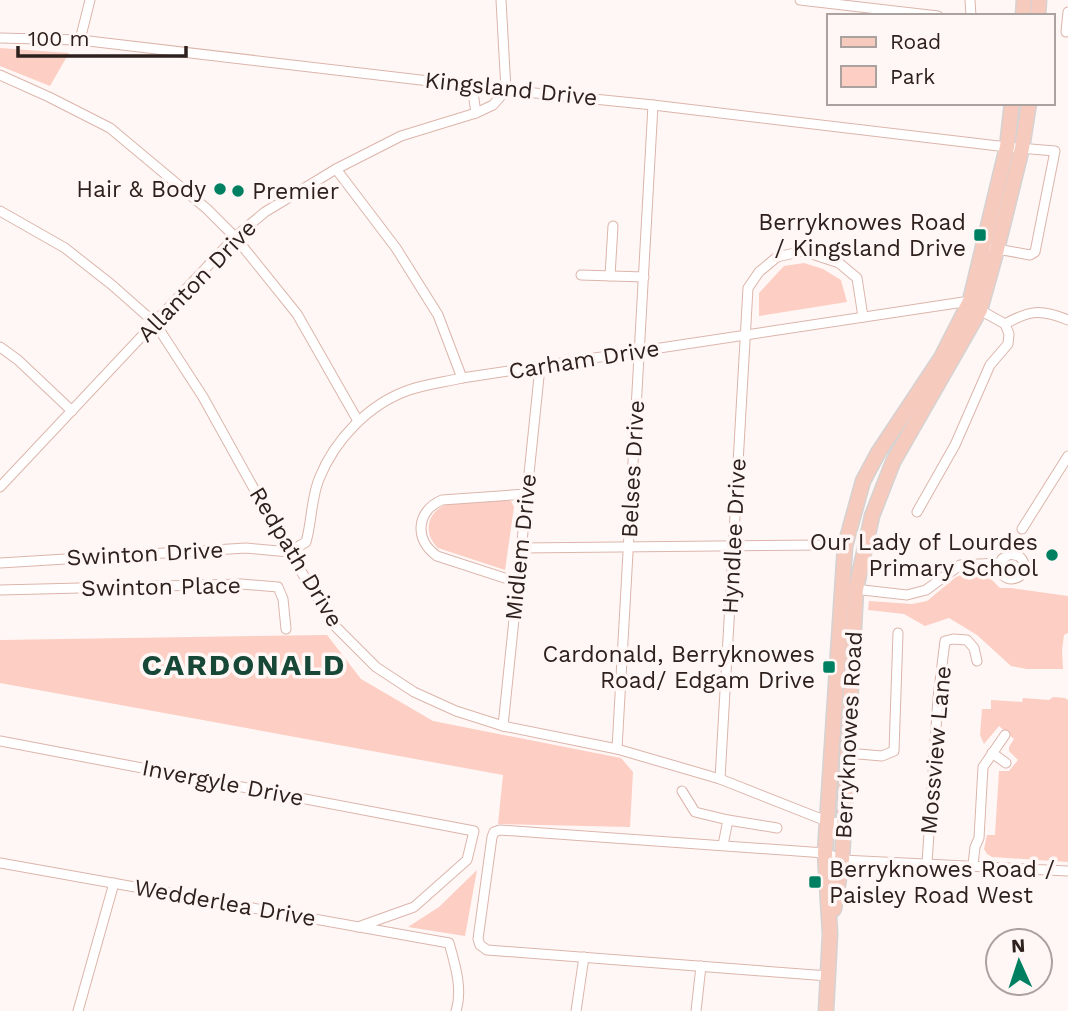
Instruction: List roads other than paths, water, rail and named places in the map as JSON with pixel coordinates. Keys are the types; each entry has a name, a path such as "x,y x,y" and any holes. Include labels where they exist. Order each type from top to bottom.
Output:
{"main road":[{"name":"Berryknowes Road","path":"1012,105 1014,148"},
{"name":"Berryknowes Road","path":"830,934 842,859 836,823 849,589 893,462 975,306 1014,148 1028,105"},
{"name":"Berryknowes Road","path":"826,1011 830,934 825,853 836,823 847,753 849,589 845,546 863,481 878,453 975,306"}],"street":[{"path":"80,40 90,0"},
{"path":"501,0 506,90"},
{"path":"800,0 829,1 923,14"},
{"path":"1066,32 1068,12"},
{"name":"Kingsland Drive","path":"0,38 80,40 1014,148"},
{"path":"0,75 110,128 207,209 235,237 297,314 358,421"},
{"path":"471,86 475,113"},
{"name":"Allanton Drive","path":"0,487 235,237 265,212 336,169 401,136 493,105 506,90"},
{"name":"Belses Drive","path":"617,749 653,105"},
{"path":"990,247 1030,255 1035,252 1055,151 1014,148"},
{"path":"336,169 396,248 438,315 462,378"},
{"name":"Redpath Drive","path":"0,211 65,248 155,323 203,397 289,552 336,626 376,667 414,692 456,711 503,726 617,749 720,779 836,823"},
{"path":"610,276 612,226"},
{"name":"Hyndlee Drive","path":"720,779 748,288 759,272 777,257 803,251 839,263 857,278 863,317"},
{"path":"581,275 644,277"},
{"path":"918,512 956,445 990,365 1008,344 1009,334 1005,324 975,306"},
{"name":"Carham Drive","path":"289,552 306,542 313,499 319,480 335,450 358,421 410,389 462,378 863,317 975,306"},
{"path":"1005,324 1024,313 1039,312 1068,320"},
{"path":"0,347 18,360 72,411"},
{"name":"Midlem Drive","path":"503,726 540,367"},
{"path":"1021,529 1068,456"},
{"path":"517,582 437,556 427,547 421,535 421,521 427,510 442,499 526,494"},
{"path":"521,548 823,545"},
{"name":"Swinton Drive","path":"0,563 246,548 289,552"},
{"path":"849,589 907,595 926,590 960,565 1000,563"},
{"name":"Swinton Place","path":"0,590 241,584 278,587 284,599 286,629"},
{"path":"847,753 882,756 894,751 898,633"},
{"name":"Mossview Lane","path":"927,863 938,698 945,641 967,640 974,648 977,661"},
{"path":"973,865 979,838 983,767 1005,735"},
{"name":"Invergyle Drive","path":"0,741 474,831 467,859 414,907 358,927"},
{"path":"992,753 1006,763"},
{"path":"682,791 695,812 777,828"},
{"path":"723,845 729,820"},
{"path":"828,976 487,950 478,939 494,832 500,830 723,845 825,853 842,859 1068,871"},
{"name":"Wedderlea Drive","path":"0,863 449,943 456,966 459,1002 456,1011"},
{"path":"78,1011 114,883"},
{"path":"576,1011 584,957"},
{"path":"696,1011 701,966"}],"place":[{"name":"Hair & Body","path":"220,189"},
{"name":"Premier","path":"238,191"},
{"name":"Berryknowes Road / Kingsland Drive","path":"980,235"},
{"name":"Our Lady of Lourdes Primary School","path":"1052,555"},
{"name":"Cardonald, Berryknowes Road/ Edgam Drive","path":"829,667"},
{"name":"Berryknowes Road / Paisley Road West","path":"815,882"}],"district":[{"name":"CARDONALD","path":"244,664"}]}
